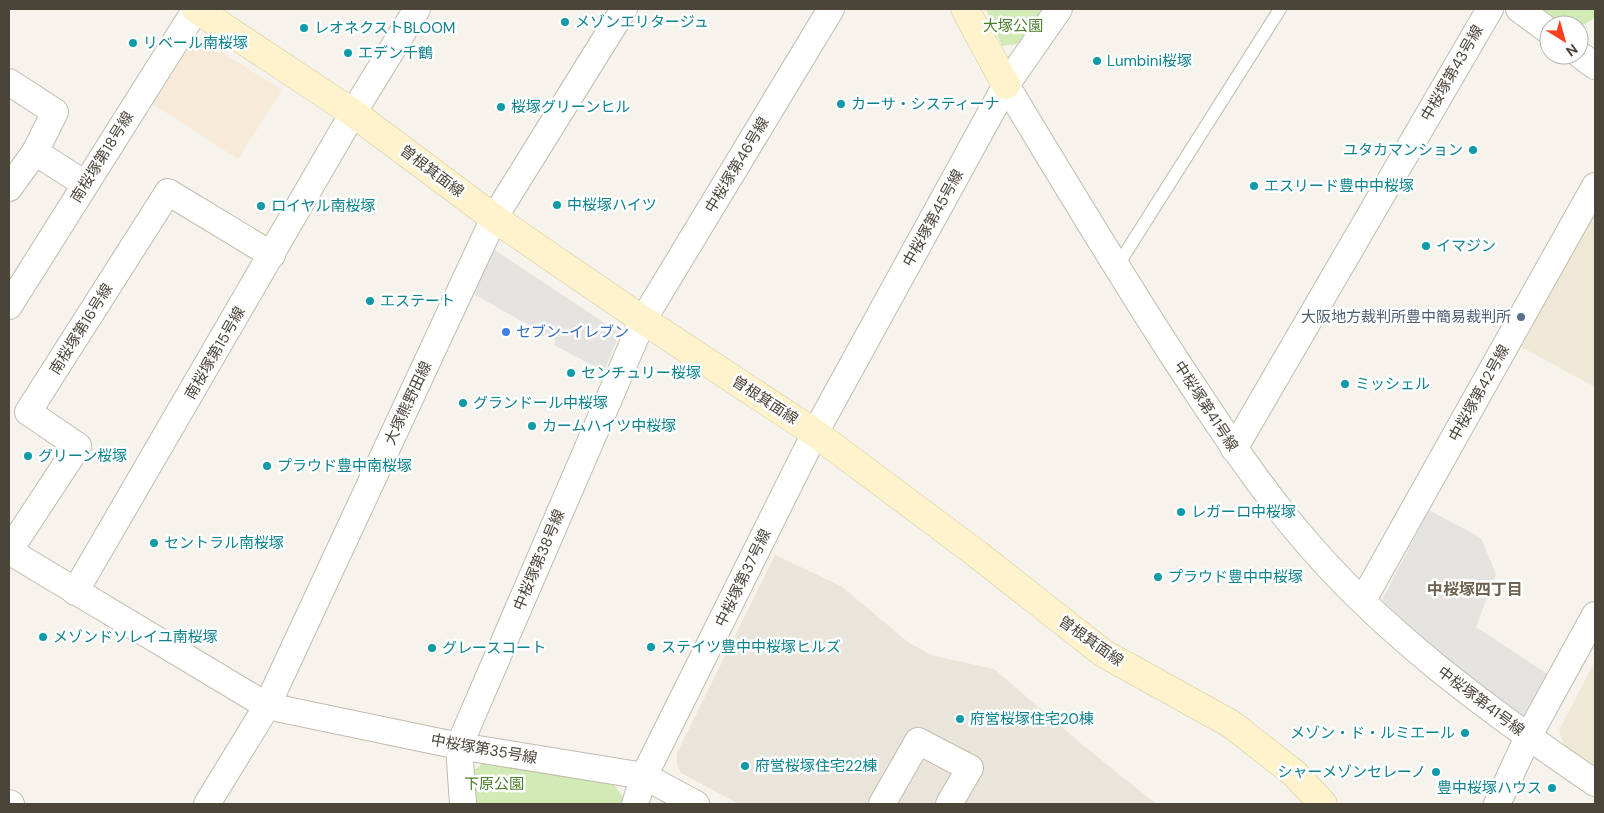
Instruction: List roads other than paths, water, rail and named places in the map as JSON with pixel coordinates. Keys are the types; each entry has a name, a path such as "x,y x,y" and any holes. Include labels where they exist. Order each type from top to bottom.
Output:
{"street":[{"name":"曽根箕面線","path":"196,9 353,113 494,218 643,320 815,433 977,554 1103,653 1231,724 1295,774 1324,804"},
{"name":"南桜塚第18号線","path":"9,306 196,9"},
{"name":"南桜塚第15号線","path":"75,592 353,113 417,9"},
{"name":"大塚熊野田線","path":"207,804 267,706 494,218 624,9"},
{"name":"中桜塚第46号線","path":"643,320 831,9"},
{"name":"中桜塚第41号線","path":"965,9 1006,84 1116,268 1234,449 1298,533 1363,600 1435,667 1528,737 1595,783"},
{"name":"中桜塚第45号線","path":"815,433 1006,84 1060,9"},
{"name":"中桜塚第43号線","path":"1234,449 1490,9"},
{"path":"1518,9 1539,24"},
{"path":"9,82 55,112 35,152 9,188"},
{"path":"35,152 85,184"},
{"name":"中桜塚第42号線","path":"1363,600 1595,186"},
{"name":"南桜塚第16号線","path":"9,551 78,446 28,412 168,192 272,255"},
{"name":"中桜塚第38号線","path":"462,804 459,746 643,320"},
{"name":"中桜塚第37号線","path":"635,804 644,776 815,433"},
{"name":"中桜塚第35号線","path":"9,551 267,706 459,746 644,776 696,804"},
{"path":"1496,804 1528,737 1595,615"},
{"path":"882,804 918,740 970,768 949,804"}],"lane":[{"path":"1116,268 1280,9"}],"place":[{"name":"メゾンエリタージュ","path":"565,22"},
{"name":"レオネクストBLOOM","path":"304,28"},
{"name":"リベール南桜塚","path":"133,43"},
{"name":"エデン千鶴","path":"348,53"},
{"name":"Lumbini桜塚","path":"1097,61"},
{"name":"カーサ・システィーナ","path":"841,104"},
{"name":"桜塚グリーンヒル","path":"501,107"},
{"name":"ユタカマンション","path":"1473,150"},
{"name":"エスリード豊中中桜塚","path":"1254,186"},
{"name":"中桜塚ハイツ","path":"557,205"},
{"name":"ロイヤル南桜塚","path":"261,206"},
{"name":"イマジン","path":"1426,246"},
{"name":"エステート","path":"370,301"},
{"name":"大阪地方裁判所豊中簡易裁判所","path":"1521,317"},
{"name":"セブン-イレブン","path":"506,332"},
{"name":"センチュリー桜塚","path":"571,373"},
{"name":"ミッシェル","path":"1345,384"},
{"name":"グランドール中桜塚","path":"463,403"},
{"name":"カームハイツ中桜塚","path":"532,426"},
{"name":"グリーン桜塚","path":"28,456"},
{"name":"プラウド豊中南桜塚","path":"267,466"},
{"name":"レガーロ中桜塚","path":"1181,512"},
{"name":"セントラル南桜塚","path":"154,543"},
{"name":"プラウド豊中中桜塚","path":"1158,577"},
{"name":"メゾンドソレイユ南桜塚","path":"43,637"},
{"name":"ステイツ豊中中桜塚ヒルズ","path":"651,647"},
{"name":"グレースコート","path":"432,648"},
{"name":"府営桜塚住宅20棟","path":"960,719"},
{"name":"メゾン・ド・ルミエール","path":"1465,733"},
{"name":"府営桜塚住宅22棟","path":"745,766"},
{"name":"シャーメゾンセレーノ","path":"1436,772"},
{"name":"豊中桜塚ハウス","path":"1552,788"}],"district":[{"name":"中桜塚四丁目","path":"1475,589"}],"park label":[{"name":"大塚公園","path":"1013,26"},
{"name":"下原公園","path":"494,784"}]}
